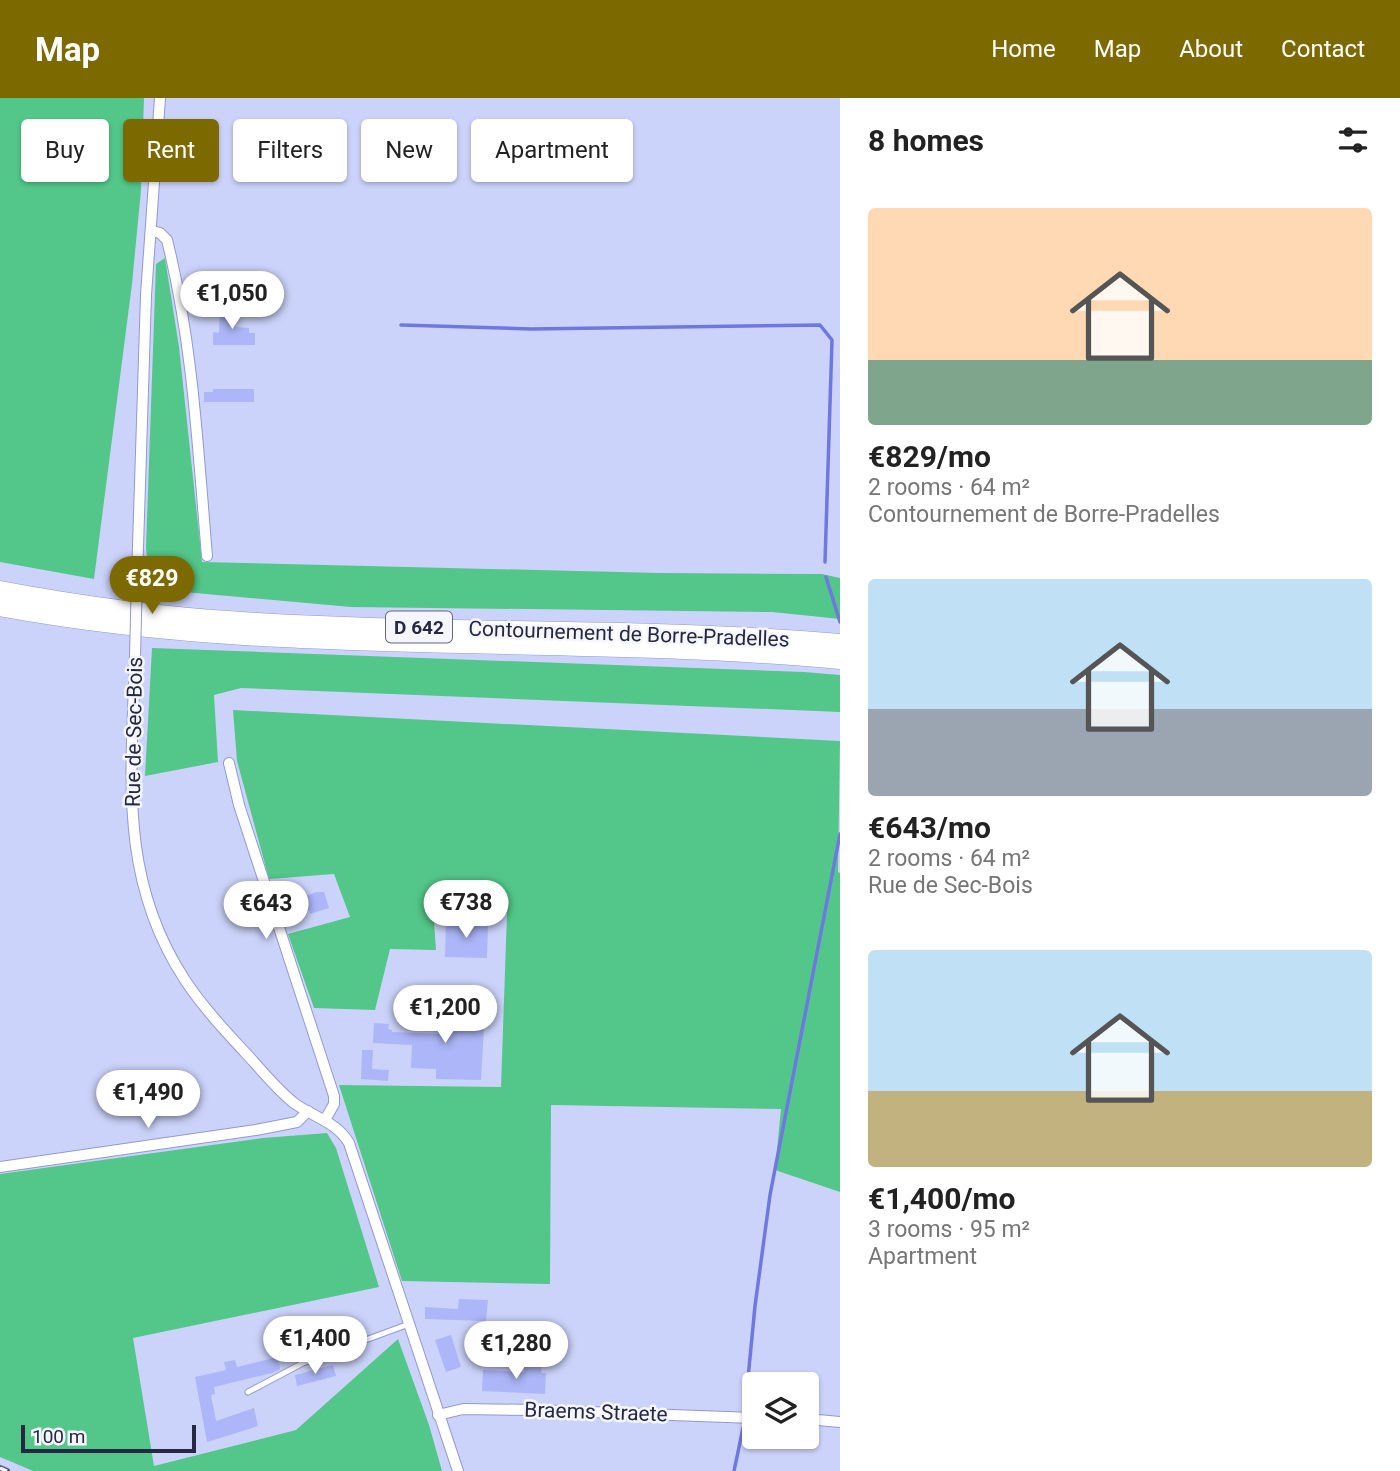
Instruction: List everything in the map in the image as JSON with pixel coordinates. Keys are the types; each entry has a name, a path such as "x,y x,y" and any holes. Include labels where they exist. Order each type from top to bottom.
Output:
{"highway":[{"name":"Contournement de Borre-Pradelles","path":"0,590 110,608 243,621 677,633 840,643"},
{"name":"D 642","path":"0,607 145,629 258,639 690,651 840,660"}],"street":[{"name":"Rue de Sec-Bois","path":"160,98 143,363 133,825 138,865 150,909 170,955 196,996 277,1087 308,1111 338,1129 351,1147 458,1471"},
{"path":"152,231 160,233 167,240 183,325 191,382 206,556"},
{"path":"229,764 239,806 334,1096 334,1104 325,1120"},
{"path":"0,1167 256,1130 297,1122 308,1111"},
{"name":"Braems Straete","path":"438,1415 463,1409 742,1418"},
{"path":"819,1420 840,1422"}],"lane":[{"path":"248,1392 303,1363 409,1324"}],"green space":[{"path":"0,98 144,98 143,119 123,119 123,182 141,182 141,190 132,284 94,579 0,562"},
{"path":"165,258 179,347 202,562 660,573 822,574 840,578 840,619 772,612 351,607 151,589 146,548 156,264"},
{"path":"152,648 840,675 840,712 241,688 214,695 218,762 145,776"},
{"path":"233,710 840,741 840,1192 775,1170 781,1109 551,1105 550,1284 402,1281 339,1085 501,1087 507,913 433,908 436,950 390,949 375,1010 314,1008 288,934 350,917 334,874 269,879 237,761"},
{"path":"327,1133 336,1148 379,1287 133,1338 154,1466 296,1430 398,1339 429,1425 442,1471 33,1471 0,1457 0,1174 263,1138"}],"building":[{"path":"220,308 237,308 236,327 249,328 249,333 255,333 255,345 213,345 213,332 219,333"},
{"path":"213,389 254,389 254,402 204,402 204,392 213,392"},
{"path":"324,892 329,908 310,914 309,910 303,912 299,898"},
{"path":"446,921 488,923 487,958 445,957"},
{"path":"442,1009 485,1010 481,1080 436,1079 436,1069 411,1068 412,1045 373,1043 374,1023 389,1024 388,1029 392,1032 438,1034"},
{"path":"362,1050 373,1050 372,1069 389,1070 388,1081 361,1079"},
{"path":"459,1299 488,1300 486,1321 425,1319 425,1307 458,1309"},
{"path":"451,1335 461,1367 446,1372 435,1340"},
{"path":"278,1357 280,1369 272,1373 214,1387 215,1394 211,1395 216,1421 254,1408 258,1426 207,1442 195,1377 226,1370 224,1362 235,1360 237,1367"},
{"path":"524,1363 542,1364 541,1373 546,1373 545,1394 482,1391 483,1370 524,1372"},
{"path":"333,1365 336,1376 297,1386 295,1375"}],"waterway":[{"path":"401,325 531,329 820,325 832,340 825,562"},
{"path":"826,577 840,622"},
{"path":"749,1372 770,1195 840,834"},
{"path":"734,1471 742,1433"}],"railway":[{"path":"0,1468 7,1471"}]}
